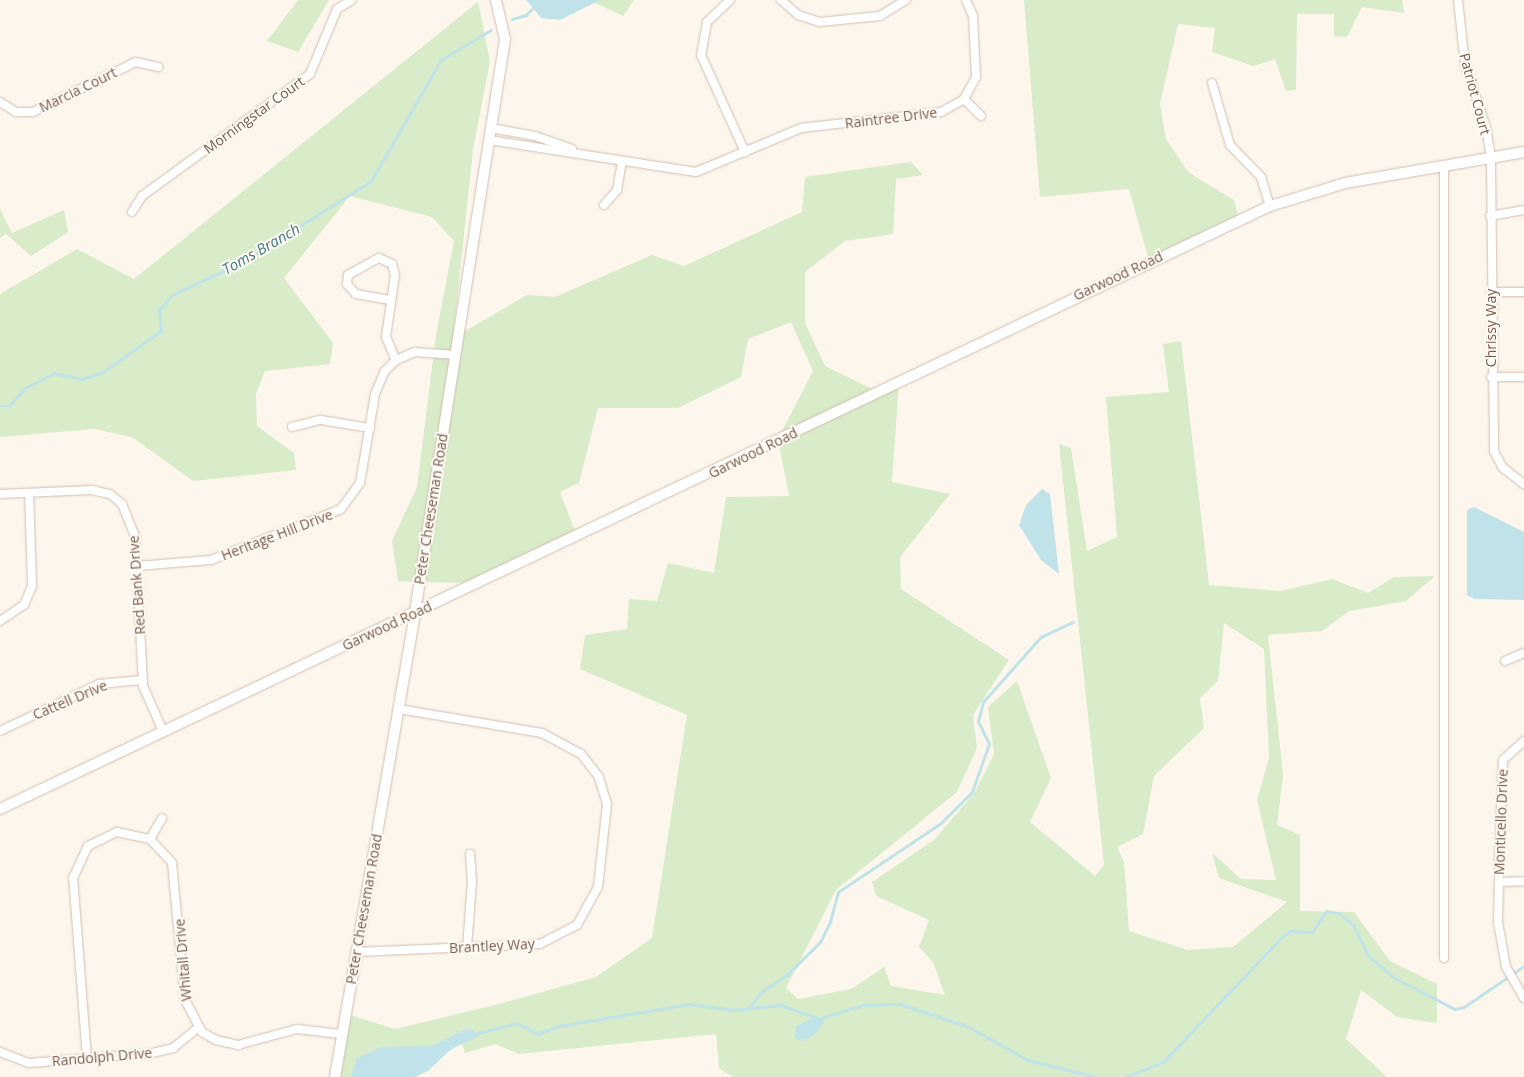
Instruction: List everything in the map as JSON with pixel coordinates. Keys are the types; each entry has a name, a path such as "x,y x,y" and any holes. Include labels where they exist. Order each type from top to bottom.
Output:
{"street":[{"name":"Morningstar Court","path":"132,212 142,196 310,74 337,9 352,0"},
{"name":"Peter Cheeseman Road","path":"335,1077 415,612 505,39 496,0"},
{"path":"730,0 707,22 701,56 745,152"},
{"path":"781,0 798,15 820,22 880,16 906,0"},
{"path":"966,0 973,16 978,62 974,83 964,99 981,116"},
{"name":"Patriot Court","path":"1458,0 1465,64 1486,127 1491,158"},
{"name":"Marcia Court","path":"0,102 16,112 33,112 136,62 158,67"},
{"path":"1212,83 1230,145 1261,177 1270,206"},
{"name":"Raintree Drive","path":"489,140 696,172 801,128 933,114 964,99"},
{"name":"Raintree Drive","path":"491,128 535,136 592,156"},
{"name":"Garwood Road","path":"0,809 1270,206 1321,189 1524,152"},
{"name":"Chrissy Way","path":"1491,158 1491,377 1494,451 1502,467 1524,484"},
{"path":"604,205 617,190 622,161"},
{"path":"1444,166 1444,958"},
{"path":"1490,216 1524,210"},
{"path":"390,300 356,294 347,284 348,275 379,258 390,261 395,276 390,300 386,338 396,360 420,352 456,355"},
{"path":"1491,292 1524,292"},
{"name":"Heritage Hill Drive","path":"136,566 211,560 337,512 360,483 378,385 396,360"},
{"path":"1491,377 1524,377"},
{"path":"292,427 322,420 370,428"},
{"name":"Red Bank Drive","path":"0,494 92,490 110,494 130,518 136,566 142,680 163,731"},
{"path":"0,621 24,605 32,586 29,493"},
{"path":"1505,661 1524,653"},
{"name":"Cattell Drive","path":"0,730 99,684 142,680"},
{"name":"Brantley Way","path":"357,952 540,944 565,934 582,919 598,887 608,820 604,790 586,759 557,738 398,709"},
{"name":"Monticello Drive","path":"1524,741 1503,760 1500,773 1498,922 1506,967 1524,998"},
{"path":"150,839 162,818"},
{"name":"Whitall Drive","path":"87,1058 73,894 75,871 84,852 100,838 125,832 150,839 165,852 173,868 185,1000 198,1028"},
{"path":"467,948 472,882 470,854"},
{"name":"Monticello Drive","path":"1499,882 1524,881"},
{"path":"198,1028 216,1040 238,1044 297,1029 341,1034"},
{"name":"Randolph Drive","path":"0,1052 24,1062 160,1052 179,1044 198,1028"}],"green space":[{"path":"298,0 329,0 298,52 267,41"},
{"path":"589,0 634,0 623,16"},
{"path":"1024,0 1402,0 1404,13 1362,7 1347,37 1334,36 1334,14 1297,14 1296,90 1286,91 1275,59 1253,66 1212,52 1215,28 1178,24 1160,104 1166,139 1188,172 1234,200 1240,223 1150,264 1129,189 1040,197"},
{"path":"478,2 490,61 473,150 453,338 527,295 555,297 652,255 684,266 802,212 805,177 911,162 923,175 896,179 893,234 845,241 805,272 805,323 825,366 876,391 899,382 892,482 950,494 900,557 901,589 1009,660 973,715 977,748 957,792 836,890 786,988 798,999 851,989 884,967 891,986 945,995 933,962 919,947 929,920 876,896 872,882 934,840 975,792 994,754 988,707 1017,681 1051,778 1030,822 1095,876 1104,865 1059,444 1071,448 1087,551 1117,537 1106,397 1169,392 1163,344 1181,341 1209,585 1281,591 1332,579 1368,593 1394,577 1435,576 1406,601 1349,611 1322,631 1268,635 1283,775 1277,825 1300,835 1300,911 1354,912 1390,961 1437,984 1437,1023 1397,1017 1361,990 1346,1039 1387,1077 733,1077 719,1068 716,1034 519,1054 495,1044 465,1053 462,1043 408,1077 341,1077 350,1015 395,1029 499,1004 596,977 652,938 687,715 580,669 585,635 627,629 629,599 657,601 668,563 714,573 726,497 789,496 778,439 813,371 791,322 748,339 741,377 678,408 598,408 579,483 560,492 578,539 479,583 398,581 392,541 417,487 436,335 454,241 432,217 350,196 284,278 333,343 330,364 265,371 256,394 257,426 294,453 296,470 193,481 132,437 94,429 0,437 0,294 77,249 134,279","holes":["1224,623 1264,649 1269,758 1257,800 1276,880 1241,879 1212,853 1219,878 1287,902 1233,947 1188,950 1129,931 1124,862 1117,847 1143,834 1154,776 1204,728 1200,698 1218,681"]},
{"path":"0,209 12,233 64,210 68,232 31,256 6,234 0,238"}],"water":[{"path":"526,0 600,0 560,20 541,18"},
{"path":"1042,489 1050,494 1059,574 1041,560 1019,525 1026,505"},
{"path":"1474,507 1524,532 1524,600 1475,599 1467,595 1467,510"},
{"path":"816,1017 824,1022 815,1034 803,1041 795,1039 796,1026"},
{"path":"466,1029 473,1030 478,1037 451,1049 428,1071 415,1077 351,1077 356,1059 381,1047 431,1046"}],"waterway":[{"name":"Toms Branch","path":"512,19 526,15 534,7"},
{"name":"Toms Branch","path":"0,406 9,406 25,388 54,373 82,379 103,372 161,331 159,310 172,295 243,262 371,181 441,60 491,30"},
{"path":"749,1008 761,992 787,975 820,942 830,922 838,892 941,823 972,792 989,744 978,721 983,702 1041,637 1073,622"},
{"path":"1125,1077 1163,1062 1282,937 1290,931 1312,932 1326,911 1339,913 1354,925 1368,955 1393,977 1455,1009 1464,1007 1524,966"},
{"path":"475,1034 517,1023 538,1034 559,1026 689,1004 734,1010 781,1005 819,1019 863,1005 900,1004 967,1026 1028,1060 1096,1077"}]}
